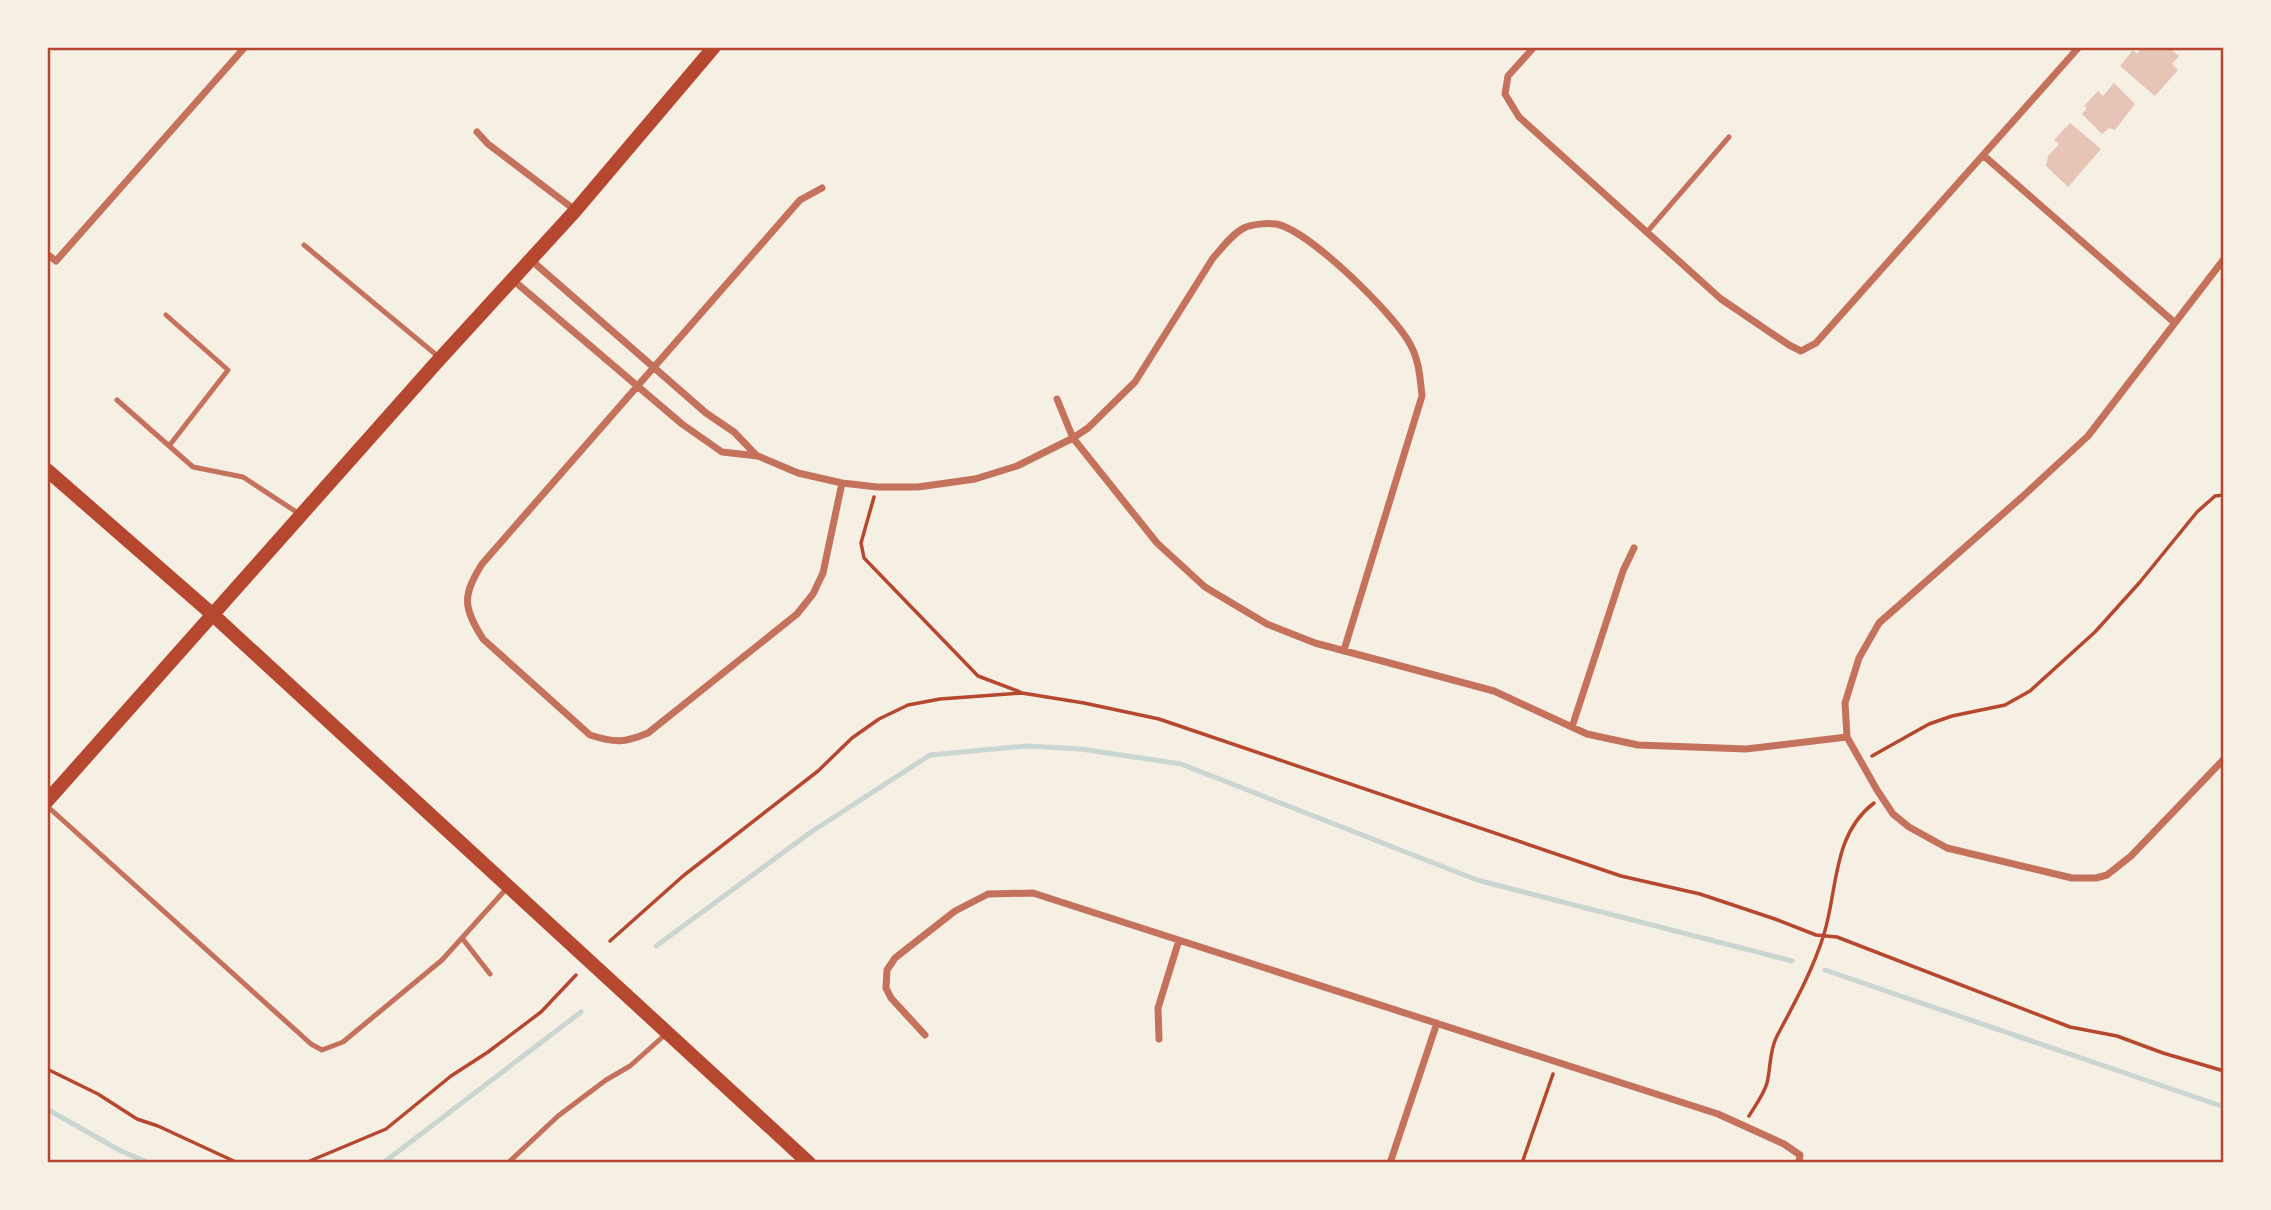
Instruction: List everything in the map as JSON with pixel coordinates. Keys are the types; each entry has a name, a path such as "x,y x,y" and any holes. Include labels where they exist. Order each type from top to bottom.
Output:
{"main road":[{"path":"47,803 440,358 575,211 714,47"},
{"path":"47,470 212,614 809,1163"}],"street":[{"path":"47,254 56,261 245,47"},
{"path":"1534,47 1508,76 1505,94 1519,117 1721,299 1801,351 1816,343 2079,47"},
{"path":"477,132 488,144 575,211"},
{"path":"1983,155 2175,323"},
{"path":"822,188 800,200 482,564 469,585 467,605 473,623 483,639 590,735 610,742 628,741 648,733 797,614 813,594 823,573 842,483"},
{"path":"513,280 696,435 722,452 758,456 798,473 842,483 877,487 918,487 975,479 1017,466 1073,438 1113,406 1135,382 1213,258 1244,228 1259,224 1278,224 1317,245 1382,307 1409,341 1418,359 1422,396 1344,650"},
{"path":"2224,259 2088,436 1879,623 1859,658 1845,703 1847,737 1893,814 1909,827 1947,848 2072,878 2107,875 2131,856 2224,759"},
{"path":"531,260 706,413 734,432 758,456"},
{"path":"1057,399 1073,438 1157,543 1205,587 1267,624 1315,643 1494,691 1587,734 1638,745 1746,749 1847,737"},
{"path":"1572,727 1623,571 1634,548"},
{"path":"925,1035 891,998 886,988 887,970 895,958 955,911 988,894 1033,893 1718,1114 1784,1144 1800,1155 1799,1163"},
{"path":"1159,1039 1158,1008 1179,940"},
{"path":"1390,1163 1437,1023"}],"lane":[{"path":"1647,232 1729,137"},
{"path":"304,245 440,358"},
{"path":"166,316 228,370 169,446"},
{"path":"117,400 193,467 243,477 301,515"},
{"path":"47,803 311,1044 323,1051 343,1042 442,960 508,887"},
{"path":"462,938 489,974"},
{"path":"508,1163 558,1116 606,1080 630,1066 669,1032"}],"path":[{"path":"877,487 861,543 864,558 978,676 1022,693"},
{"path":"1861,762 1929,724 1952,716 2004,705 2030,691 2095,632 2206,502 2224,495"},
{"path":"610,941 683,876 818,771 852,738 879,719 908,705 940,699 1022,693 1159,719 1621,876 1700,894 1823,936 1837,937 2070,1027 2117,1036 2224,1071"},
{"path":"1743,1126 1767,1084 1776,1038 1787,1021 1823,936 1835,890 1838,860 1846,835 1866,809 1882,797"},
{"path":"305,1163 386,1129 451,1076 541,1012 576,975"},
{"path":"1522,1163 1549,1082 1559,1062"},
{"path":"47,1069 98,1094 137,1119 238,1163"}],"building":[{"path":"2143,47 2168,47 2179,56 2172,64 2178,70 2155,96 2120,66 2133,50 2137,54"},
{"path":"2114,83 2135,104 2115,130 2109,128 2102,134 2082,114 2087,108 2084,106 2098,91 2103,96"},
{"path":"2070,123 2101,149 2068,187 2046,166 2048,156 2059,144 2054,140"}],"waterway":[{"path":"656,946 811,832 930,755 1027,746 1081,749 1181,764 1477,880 1792,961"},
{"path":"1825,970 2224,1107"},
{"path":"383,1163 581,1012"},
{"path":"47,1109 119,1150 149,1163"}]}
